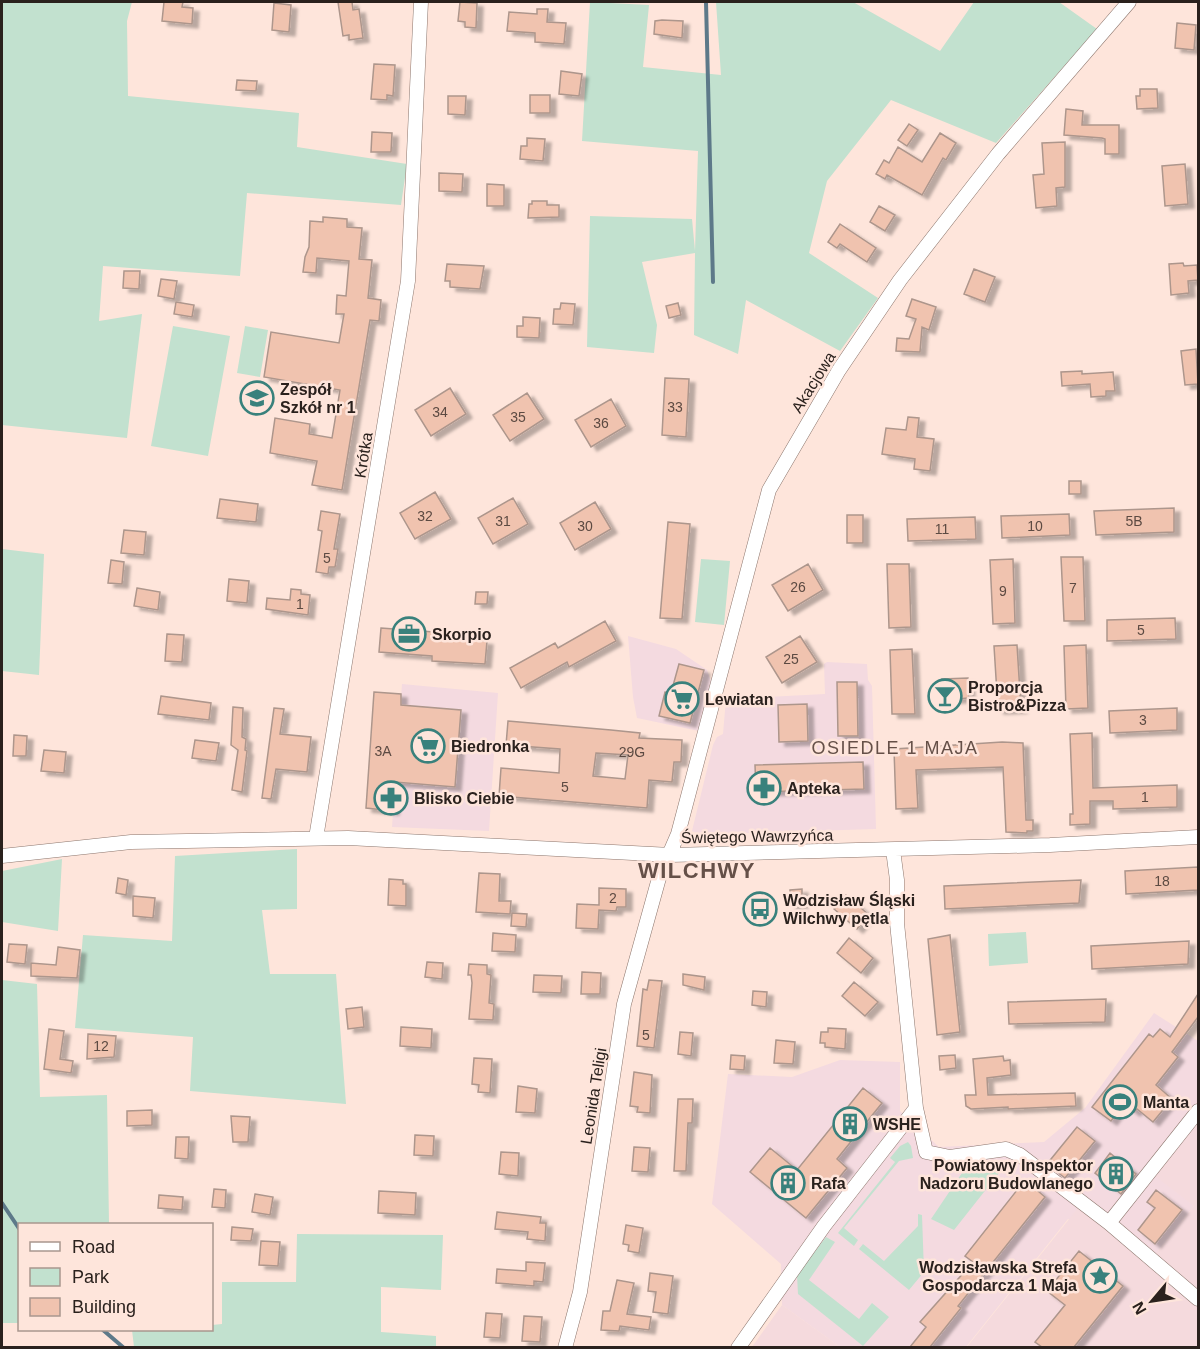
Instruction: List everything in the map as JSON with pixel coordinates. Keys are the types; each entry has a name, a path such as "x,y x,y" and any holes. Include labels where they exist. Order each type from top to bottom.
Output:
{"street":[{"name":"Krótka","path":"316,838 408,281 421,2"},
{"name":"Akacjowa","path":"671,855 716,695 769,490 839,370 900,280 998,154 1129,2"},
{"name":"Świętego Wawrzyńca","path":"2,856 131,842 316,838 418,840 671,855 1136,842 1198,837"},
{"path":"893,850 897,923 916,1108 926,1152 950,1157 1006,1149 1020,1155 1109,1223 1198,1299"},
{"name":"Leonida Teligi","path":"565,1347 580,1292 624,1004 659,878 671,855"},
{"path":"738,1347 824,1226 916,1108"},
{"path":"1109,1223 1198,1111"}],"shaded area":[{"path":"628,636 676,649 707,670 712,684 699,731 637,718"},
{"path":"827,662 867,664 868,680 872,686 876,829 746,833 696,833 692,831 713,745 717,737 723,734 726,699 825,694 824,664"},
{"path":"402,684 498,693 489,831 392,827"},
{"path":"1154,1013 1198,1041 1198,1101 1148,1167 1194,1206 1155,1255 1068,1219 966,1347 840,1347 782,1305 781,1264 712,1204 728,1074 792,1077 840,1060 900,1062 900,1111 939,1147 1044,1142 1085,1108"},
{"name":"Wodzisławska Strefa Gospodarcza 1 Maja","path":"1198,1104 1198,1347 966,1348 1086,1198 1155,1255 1194,1206 1146,1169"},
{"path":"782,1305 840,1347 752,1347"}],"green space":[{"path":"2,2 132,2 127,21 128,96 299,113 297,147 407,164 401,205 247,193 240,276 103,266 99,321 142,314 127,438 2,425"},
{"path":"590,2 649,5 643,67 721,75 716,2 853,2 940,51 974,2 1059,2 1097,29 996,143 891,100 827,181 809,253 878,298 840,351 746,300 738,354 694,335 695,253 642,262 657,325 654,353 587,347 590,216 692,219 695,251 698,151 582,141"},
{"path":"173,326 230,336 208,456 151,446"},
{"path":"245,326 268,330 260,377 237,373"},
{"path":"2,549 44,554 39,675 2,671"},
{"path":"701,559 730,561 724,625 695,622"},
{"path":"297,849 297,909 262,910 270,974 336,974 346,1104 190,1091 193,1037 75,1028 83,935 172,941 175,856"},
{"path":"62,859 58,931 2,922 2,871"},
{"path":"1026,932 1028,963 989,966 988,934"},
{"path":"2,980 37,984 40,1097 107,1095 109,1223 18,1223 18,1323 2,1323"},
{"path":"908,1142 913,1158 899,1161 844,1228 858,1240 854,1246 838,1233 895,1162 890,1158 900,1146"},
{"path":"986,1163 999,1173 954,1230 931,1219 968,1164"},
{"path":"918,1214 922,1215 924,1272 909,1290 859,1249 863,1244 884,1261 918,1226"},
{"path":"297,1234 443,1235 441,1290 381,1287 381,1332 436,1336 436,1347 134,1347 132,1331 213,1331 213,1325 222,1324 222,1282 296,1282"},
{"path":"826,1237 835,1242 809,1280 859,1319 872,1303 889,1317 863,1346 798,1294 797,1275"}],"building":[{"path":"164,2 183,2 182,7 193,8 192,24 162,21"},
{"path":"338,2 352,2 353,10 359,9 363,38 349,40 349,35 343,36"},
{"path":"460,2 477,3 476,28 465,27 465,22 458,21"},
{"path":"274,3 291,5 289,32 272,30"},
{"path":"537,9 548,9 547,22 566,23 564,44 535,42 535,33 507,31 509,12 537,14"},
{"path":"655,21 683,21 682,38 654,34"},
{"path":"1177,23 1196,25 1194,50 1175,48"},
{"path":"374,64 395,65 393,96 387,95 387,100 371,99"},
{"path":"561,71 582,74 579,96 559,94"},
{"path":"237,80 257,81 256,91 236,90"},
{"path":"1140,89 1157,89 1158,108 1137,109 1136,96 1140,96"},
{"path":"530,95 550,95 550,113 530,113"},
{"path":"448,96 466,96 465,115 448,114"},
{"path":"1066,109 1083,111 1082,125 1119,125 1119,154 1105,154 1105,139 1064,135"},
{"path":"909,124 918,130 907,146 898,140"},
{"path":"372,132 392,133 391,152 371,152"},
{"path":"940,133 956,143 946,160 943,158 922,195 887,175 885,179 876,174 884,160 889,163 898,147 922,162"},
{"path":"527,138 545,139 543,161 520,159 521,146 527,146"},
{"path":"1065,142 1065,187 1056,188 1057,206 1036,208 1033,175 1044,174 1042,143"},
{"path":"1185,164 1188,204 1165,206 1162,166"},
{"path":"439,173 463,174 462,192 439,191"},
{"path":"487,184 504,185 504,206 487,206"},
{"path":"532,201 547,201 547,205 559,205 559,217 528,218 529,204 532,204"},
{"path":"879,206 895,215 885,231 870,222"},
{"path":"323,217 347,219 347,227 362,228 359,259 372,260 368,298 381,300 379,321 370,320 342,490 312,485 317,461 270,453 275,418 310,424 309,434 332,438 340,390 264,377 271,332 339,343 344,314 336,314 337,295 346,296 349,261 317,258 316,273 303,272 309,247 310,221 323,222"},
{"path":"840,224 876,248 867,262 840,244 837,248 828,242"},
{"path":"1183,263 1184,266 1197,265 1198,280 1188,281 1189,293 1171,295 1169,264"},
{"path":"447,264 484,266 480,289 450,287 450,281 445,281"},
{"path":"974,269 995,277 985,302 964,294"},
{"path":"124,271 140,271 139,289 123,288"},
{"path":"161,279 177,281 174,299 158,296"},
{"path":"912,299 936,307 929,330 922,327 920,352 896,351 897,338 909,339 916,319 906,316"},
{"path":"176,302 194,305 192,317 174,314"},
{"path":"561,303 575,304 573,325 553,324 554,309 560,309"},
{"path":"678,303 681,315 669,318 666,306"},
{"path":"523,317 540,318 539,338 517,337 517,326 523,326"},
{"path":"1196,349 1198,384 1185,385 1181,351"},
{"path":"1082,371 1082,374 1113,372 1115,391 1106,391 1106,396 1091,397 1090,384 1062,386 1061,372"},
{"path":"665,378 689,379 686,437 662,435"},
{"path":"450,388 466,414 431,436 415,410"},
{"path":"527,393 544,419 510,441 493,415"},
{"path":"611,399 626,426 591,447 575,420"},
{"path":"908,417 919,418 917,437 934,439 930,471 914,469 915,459 882,454 886,428 906,430"},
{"path":"1069,481 1081,481 1081,494 1069,494"},
{"path":"435,492 451,519 415,539 400,513"},
{"path":"513,498 528,524 493,544 478,518"},
{"path":"220,499 258,504 256,522 217,518"},
{"path":"595,502 611,529 575,550 560,523"},
{"path":"1174,508 1174,532 1096,535 1094,511"},
{"path":"321,511 340,514 334,549 338,549 335,567 329,567 328,574 316,572 322,531 318,530"},
{"path":"1069,514 1070,535 1002,538 1001,516"},
{"path":"847,515 863,515 863,543 847,543"},
{"path":"975,517 976,539 908,541 907,519"},
{"path":"668,522 690,524 682,619 660,618"},
{"path":"124,530 146,532 144,555 121,553"},
{"path":"1061,557 1083,557 1085,621 1064,621"},
{"path":"1013,559 1015,623 993,624 990,560"},
{"path":"111,560 124,562 122,584 108,583"},
{"path":"808,564 823,590 788,611 772,585"},
{"path":"887,564 909,564 911,627 889,628"},
{"path":"229,579 249,581 247,603 227,601"},
{"path":"137,588 160,592 158,610 134,606"},
{"path":"291,589 301,590 301,594 310,595 308,615 266,609 267,598 290,600"},
{"path":"476,592 488,592 487,604 475,604"},
{"path":"1175,618 1176,639 1107,641 1107,620"},
{"path":"605,621 616,641 569,667 567,662 521,688 510,668 555,643 558,648"},
{"path":"381,628 434,632 447,636 447,638 487,641 485,664 432,661 432,656 379,652"},
{"path":"167,634 184,635 182,662 165,661"},
{"path":"800,636 817,662 782,683 766,657"},
{"path":"1017,645 1021,709 998,710 994,646"},
{"path":"1086,645 1088,708 1066,709 1064,646"},
{"path":"912,649 915,714 892,714 890,650"},
{"path":"679,664 704,670 690,723 659,716 665,692 671,693"},
{"path":"968,678 969,698 943,700 942,679"},
{"path":"837,682 857,682 858,736 838,736"},
{"path":"374,692 401,694 401,705 461,710 455,787 395,782 393,811 366,808"},
{"path":"161,696 211,703 209,720 158,714"},
{"path":"807,704 808,741 779,742 778,705"},
{"path":"233,707 243,708 242,737 246,739 245,750 247,751 242,792 232,790 238,750 231,745"},
{"path":"274,708 284,709 280,734 311,737 307,772 276,769 271,799 262,798"},
{"path":"1177,708 1177,730 1110,733 1109,711"},
{"path":"508,721 640,733 639,738 682,740 681,762 674,762 672,782 649,780 647,808 499,796 501,768 559,773 560,749 506,745","holes":["596,753 628,755 625,779 593,776"]},
{"path":"1092,733 1093,788 1177,785 1177,807 1113,809 1113,801 1090,801 1090,824 1070,825 1070,814 1073,814 1070,734"},
{"path":"14,735 27,736 26,756 13,756"},
{"path":"195,740 219,743 216,761 192,758"},
{"path":"1002,742 1023,743 1026,820 1033,820 1033,831 1006,832 1003,767 916,770 918,808 896,809 894,749"},
{"path":"44,750 66,752 64,773 41,771"},
{"path":"863,762 864,789 756,792 755,765"},
{"path":"1198,867 1198,890 1126,894 1125,871"},
{"path":"479,873 500,874 499,901 511,901 510,914 476,912"},
{"path":"118,878 128,880 126,895 116,893"},
{"path":"389,879 403,880 403,884 406,884 406,906 388,905"},
{"path":"1081,880 1079,903 945,909 944,886"},
{"path":"599,888 626,889 626,907 617,907 616,911 599,910 598,929 576,928 577,904 599,905"},
{"path":"802,889 802,904 790,905 790,890"},
{"path":"846,895 869,915 857,929 834,909"},
{"path":"133,896 155,898 153,918 133,916"},
{"path":"512,913 527,914 526,927 511,926"},
{"path":"493,933 516,935 515,952 492,951"},
{"path":"950,935 960,1032 937,1035 928,939"},
{"path":"849,938 873,958 861,973 837,953"},
{"path":"1189,941 1188,964 1092,969 1091,946"},
{"path":"9,944 27,945 25,964 7,962"},
{"path":"58,947 80,950 77,978 31,976 31,963 56,965"},
{"path":"427,962 443,963 442,979 425,977"},
{"path":"469,964 487,965 487,974 491,975 489,1003 494,1004 493,1020 469,1019 472,983 471,975 468,975"},
{"path":"582,972 601,973 600,994 581,994"},
{"path":"683,974 705,977 704,990 683,985"},
{"path":"534,975 562,976 561,993 533,992"},
{"path":"649,980 662,981 654,1048 637,1046 643,989 647,990"},
{"path":"854,982 878,1002 865,1016 842,996"},
{"path":"753,991 767,992 766,1007 752,1005"},
{"path":"1198,994 1198,1017 1172,1052 1178,1057 1156,1085 1172,1099 1153,1122 1137,1109 1134,1112 1124,1104 1111,1121 1092,1107 1149,1034 1153,1037 1160,1029 1170,1037"},
{"path":"1106,999 1105,1022 1009,1024 1008,1002"},
{"path":"362,1007 364,1027 348,1029 346,1009"},
{"path":"401,1027 432,1029 431,1048 400,1046"},
{"path":"828,1028 846,1029 845,1049 825,1047 825,1043 820,1043 821,1032 828,1032"},
{"path":"49,1029 64,1031 60,1059 73,1061 71,1073 44,1069"},
{"path":"680,1032 693,1033 691,1056 678,1054"},
{"path":"88,1034 116,1036 114,1057 87,1059"},
{"path":"776,1040 795,1042 793,1064 774,1063"},
{"path":"731,1055 745,1056 744,1070 730,1069"},
{"path":"955,1055 956,1068 940,1070 939,1056"},
{"path":"1003,1056 1004,1061 1010,1060 1011,1075 987,1078 988,1095 1075,1093 1076,1106 971,1109 966,1106 965,1095 976,1095 973,1059"},
{"path":"474,1058 492,1059 490,1093 478,1092 479,1085 472,1084"},
{"path":"634,1072 652,1075 650,1113 637,1112 638,1107 630,1106"},
{"path":"518,1086 537,1089 535,1113 516,1112"},
{"path":"863,1088 882,1103 837,1159 847,1168 806,1218 750,1172 770,1148 797,1170"},
{"path":"678,1099 693,1099 692,1123 688,1123 686,1171 674,1171"},
{"path":"152,1110 152,1125 127,1126 127,1111"},
{"path":"231,1116 250,1117 248,1142 233,1142"},
{"path":"1077,1127 1095,1141 1065,1178 1047,1164"},
{"path":"415,1135 434,1136 433,1156 414,1155"},
{"path":"176,1137 189,1137 188,1159 175,1158"},
{"path":"634,1147 650,1148 648,1172 632,1171"},
{"path":"501,1152 519,1153 518,1176 499,1174"},
{"name":"Powiatowy Inspektor Nadzoru Budowlanego","path":"1110,1153 1136,1174 1121,1194 1095,1173"},
{"path":"1025,1180 1045,1197 958,1306 961,1308 930,1347 910,1347 926,1327 920,1322 973,1262 965,1256"},
{"path":"214,1189 226,1190 225,1208 212,1207"},
{"path":"1156,1190 1182,1210 1155,1244 1138,1230 1155,1208 1147,1202"},
{"path":"379,1191 416,1193 415,1215 378,1213"},
{"path":"255,1194 273,1197 270,1215 252,1212"},
{"path":"159,1195 183,1197 182,1210 158,1208"},
{"path":"497,1212 541,1217 540,1223 546,1223 545,1241 527,1239 528,1232 495,1229"},
{"path":"626,1225 643,1228 639,1253 628,1251 629,1245 623,1244"},
{"path":"232,1227 253,1229 251,1241 231,1240"},
{"path":"261,1241 280,1242 278,1266 259,1265"},
{"path":"1079,1251 1123,1286 1074,1347 1042,1347 1035,1342 1065,1305 1047,1291"},
{"path":"526,1262 545,1263 543,1282 534,1281 534,1286 496,1283 497,1269 526,1271"},
{"path":"650,1273 673,1276 668,1314 653,1312 656,1292 648,1291"},
{"path":"617,1280 634,1283 627,1314 651,1317 649,1330 620,1326 619,1331 601,1330 603,1311 610,1311"},
{"path":"486,1313 502,1314 500,1338 484,1337"},
{"path":"524,1316 542,1317 540,1342 522,1341"}],"waterway":[{"path":"706,2 713,282"},
{"path":"2,1203 18,1227"},
{"path":"104,1331 124,1348"}],"place":[{"name":"Zespół Szkół nr 1","path":"257,398"},
{"name":"Skorpio","path":"409,634"},
{"name":"Proporcja Bistro&Pizza","path":"945,696"},
{"name":"Lewiatan","path":"682,699"},
{"name":"Biedronka","path":"428,746"},
{"name":"Apteka","path":"764,788"},
{"name":"Blisko Ciebie","path":"391,798"},
{"name":"Wodzisław Śląski Wilchwy pętla","path":"760,909"},
{"name":"Manta","path":"1120,1102"},
{"name":"WSHE","path":"850,1124"},
{"name":"Powiatowy Inspektor Nadzoru Budowlanego","path":"1116,1174"},
{"name":"Rafa","path":"788,1183"},
{"name":"Wodzisławska Strefa Gospodarcza 1 Maja","path":"1100,1276"}],"district":[{"name":"OSIEDLE 1 MAJA","path":"895,748"},
{"name":"WILCHWY","path":"697,870"}]}
